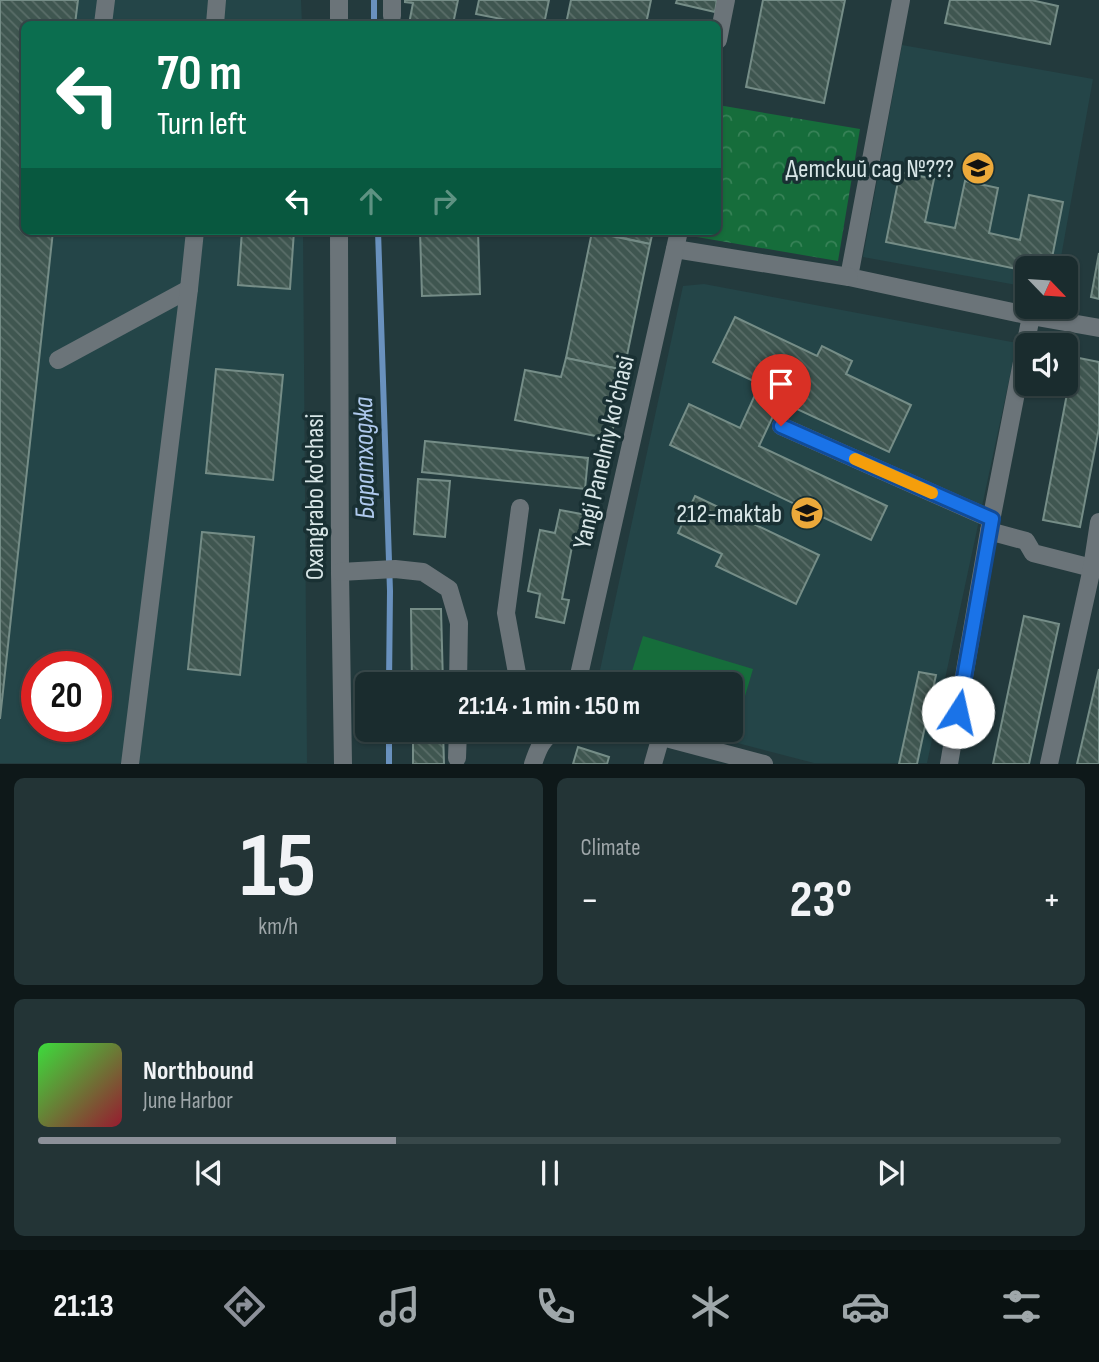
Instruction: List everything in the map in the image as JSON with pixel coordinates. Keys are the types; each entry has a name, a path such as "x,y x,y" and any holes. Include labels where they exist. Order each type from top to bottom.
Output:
{"street":[{"path":"103,21 106,0"},
{"path":"215,21 217,0"},
{"path":"339,0 339,21"},
{"path":"721,25 726,0"},
{"path":"849,276 901,0"},
{"path":"130,764 195,235"},
{"name":"Oxangrabo ko'chasi","path":"339,235 343,764"},
{"name":"Yangi Panelniy ko'chasi","path":"581,672 678,235"},
{"path":"676,249 849,276 1015,312"},
{"path":"58,360 189,289"},
{"path":"949,764 990,525 1030,319"},
{"path":"1048,319 1099,328"},
{"path":"781,426 1026,541 1033,553 1092,568"},
{"path":"517,672 506,613 520,508"},
{"path":"1049,764 1092,568 1099,522"},
{"path":"340,572 423,572 449,589 459,623 458,672"},
{"path":"457,758 458,742"},
{"path":"533,764 536,742"},
{"path":"653,764 660,742"},
{"path":"684,742 764,764"}],"shaded area":[{"path":"0,0 301,0 302,21 21,21 21,235 303,235 307,763 0,763"},
{"name":"Детский сад №???","path":"902,45 1093,79 1061,256 1015,256 1015,285 863,257"},
{"name":"212-maktab","path":"704,284 1015,343 927,763 814,763 734,742 743,742 743,672 600,672 683,286"}],"green space":[{"path":"721,106 860,129 838,261 691,236 721,235"},
{"path":"643,636 753,669 743,703 743,672 632,672"}],"building":[{"path":"0,0 78,0 75,21 21,21 21,235 53,235 0,719"},
{"path":"458,0 454,21 410,21 413,3 405,2"},
{"path":"479,0 549,0 545,21 511,21 476,14"},
{"path":"571,0 651,0 647,21 567,21"},
{"path":"677,0 717,0 715,12 676,3"},
{"path":"763,0 845,0 824,103 746,87"},
{"path":"950,0 1031,0 1058,6 1050,44 945,23"},
{"path":"900,172 934,179 925,222 955,228 965,181 998,188 989,233 1020,240 1029,195 1063,202 1052,256 1015,256 1015,269 886,242"},
{"path":"242,235 294,235 290,289 238,285"},
{"path":"420,235 478,235 480,294 422,296"},
{"path":"591,235 606,235 650,244 624,370 566,358"},
{"path":"610,235 652,235 650,244"},
{"path":"1099,253 1099,299 1091,297"},
{"path":"735,317 817,356 822,346 852,361 846,374 911,405 889,452 780,401 759,446 887,506 871,540 670,445 689,404 740,428 760,384 713,362"},
{"path":"566,358 624,370 611,439 515,420 525,370 561,377"},
{"path":"1078,358 1099,362 1099,428 1080,527 1043,520 1067,396 1078,396"},
{"path":"216,369 283,375 273,480 206,473"},
{"path":"425,441 588,458 585,489 422,472"},
{"path":"418,479 450,481 445,537 414,534"},
{"path":"695,496 819,555 796,604 716,566 722,554 678,533"},
{"path":"560,510 587,515 583,537 574,536 562,599 569,600 564,623 536,617 540,594 528,591 540,530 555,533"},
{"path":"202,532 254,537 240,675 188,669"},
{"path":"411,609 441,609 443,672 412,672"},
{"path":"1024,616 1059,624 1029,764 993,764"},
{"path":"1099,669 1099,764 1077,764"},
{"path":"919,672 936,675 917,764 899,764"},
{"path":"413,742 443,742 444,764 413,764"},
{"path":"578,747 609,757 607,764 573,764"}],"waterway":[{"name":"Баратходжа","path":"374,0 374,21"},
{"name":"Баратходжа","path":"378,235 390,591 389,672"},
{"name":"Баратходжа","path":"389,742 389,764"}],"slow traffic":[{"path":"855,459 932,493"}],"place":[{"name":"Детский сад №???","path":"978,168"},
{"name":"212-maktab","path":"807,513"}],"route":[{"path":"781,426 992,519 958,712"}]}
